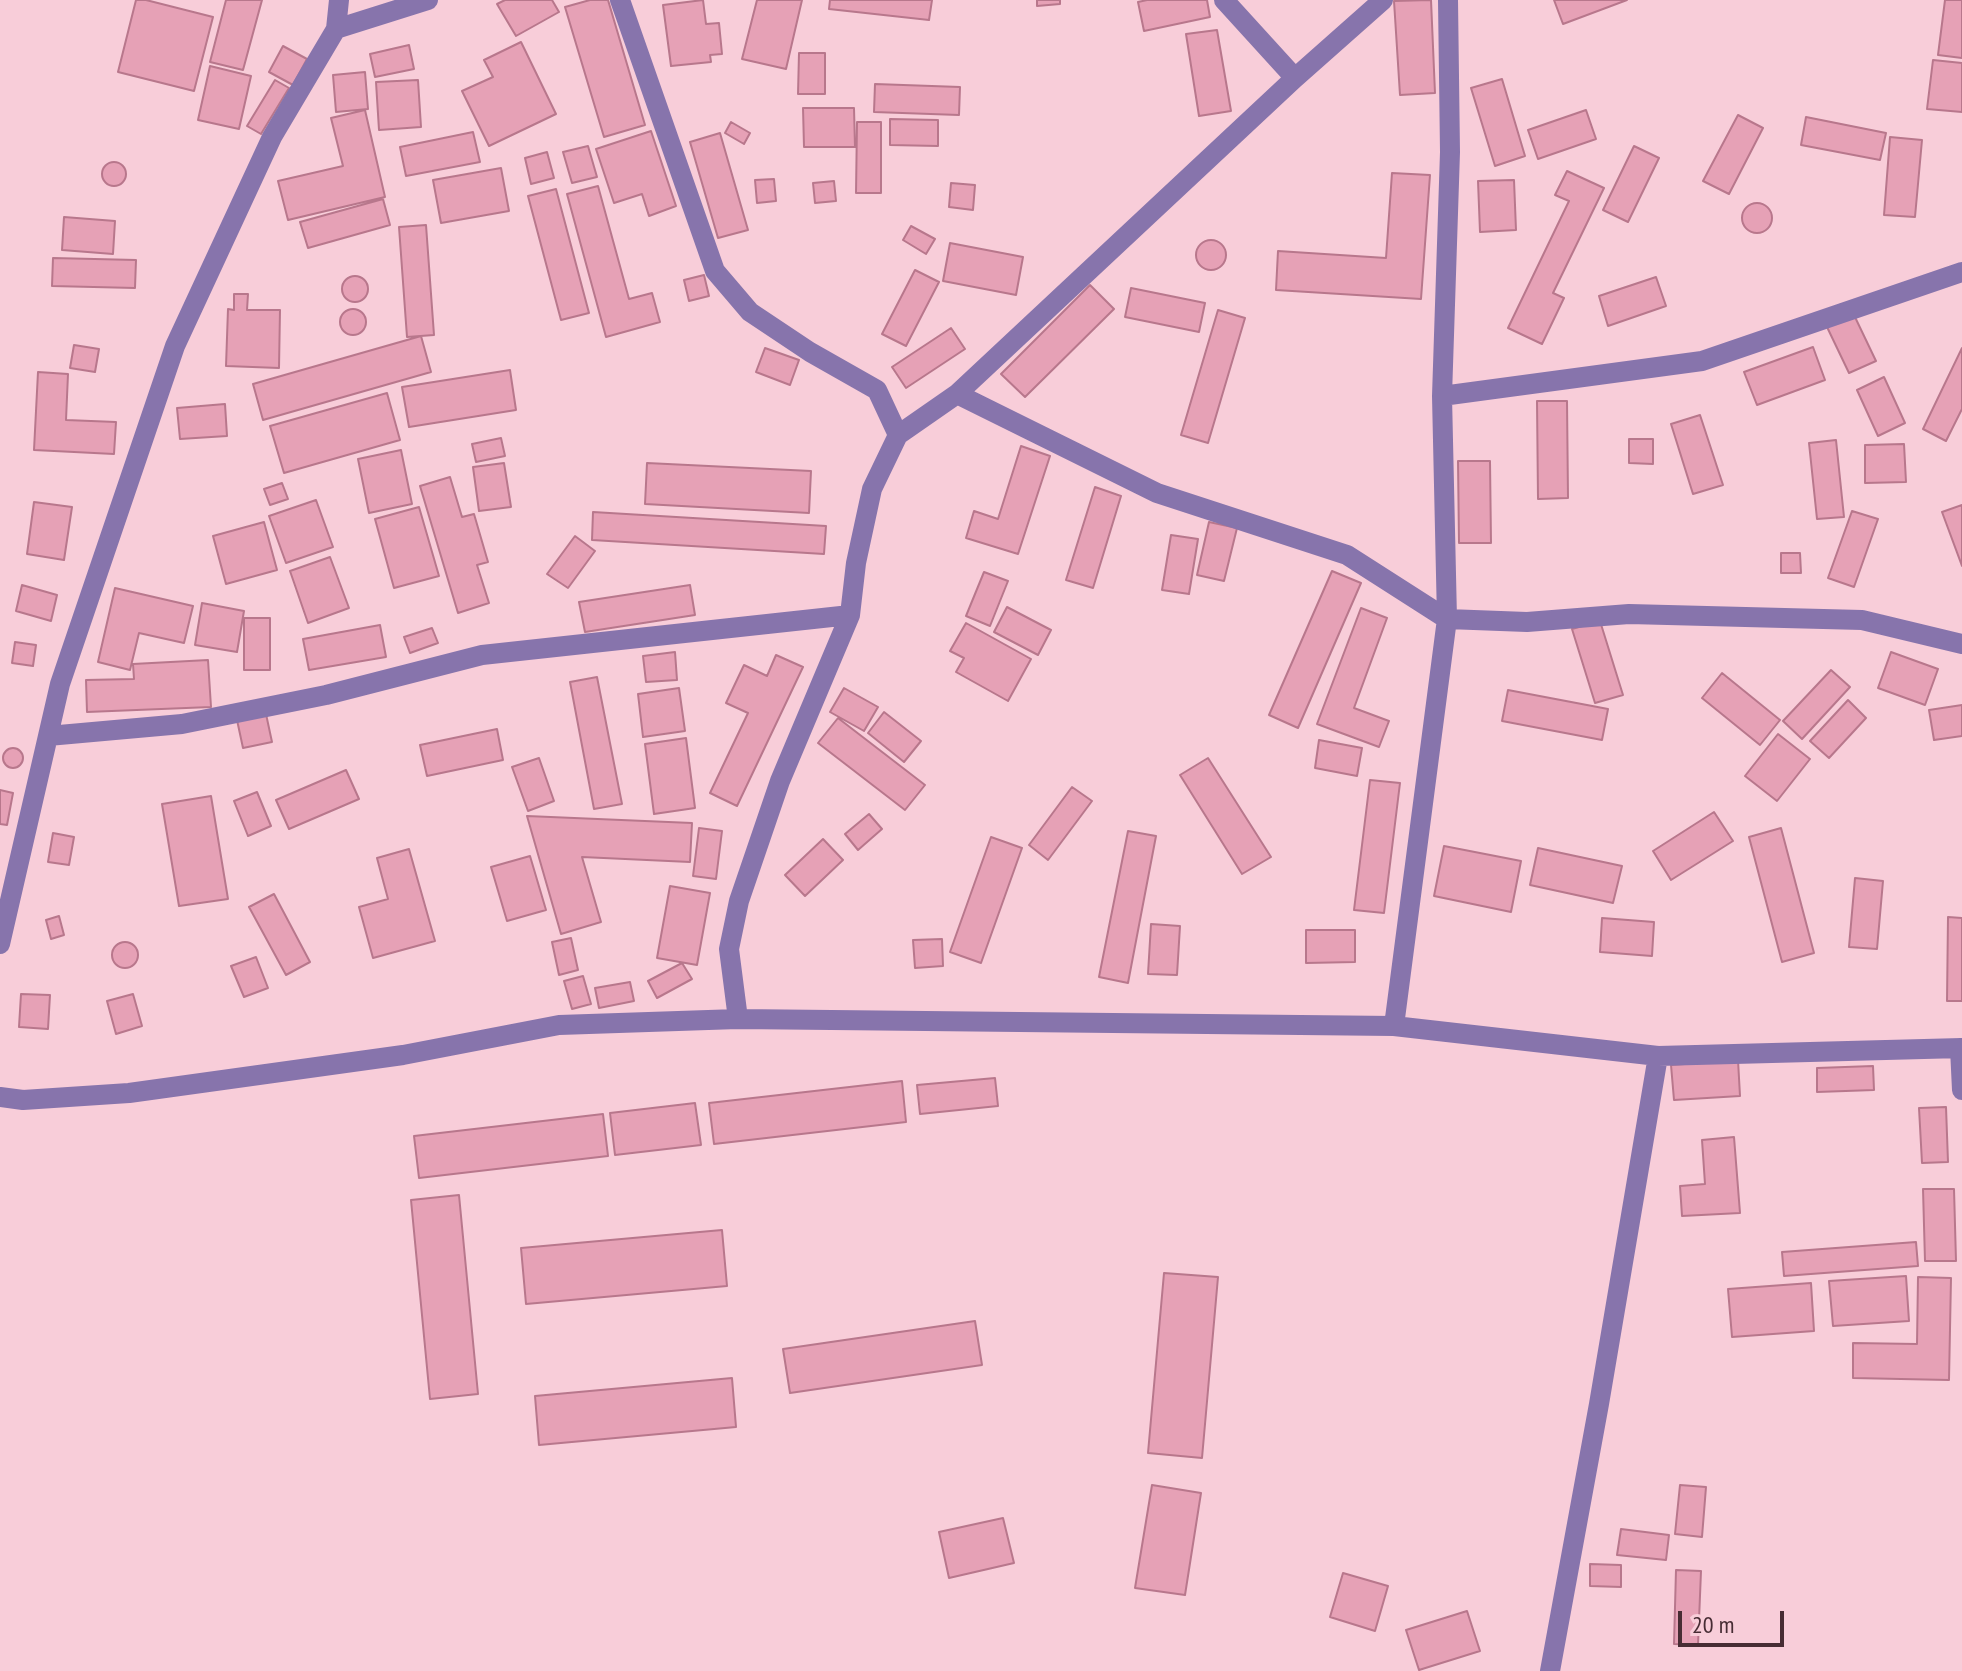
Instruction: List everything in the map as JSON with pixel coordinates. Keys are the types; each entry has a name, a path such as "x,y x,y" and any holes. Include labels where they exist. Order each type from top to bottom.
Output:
{"street":[{"path":"0,944 60,684 175,346 272,137 336,29 339,0"},
{"path":"336,29 428,0"},
{"path":"620,0 715,271 750,312 810,352 877,390 898,435"},
{"path":"1224,0 1295,78"},
{"path":"738,1019 729,949 739,901 780,781 850,615 856,563 872,489 898,435 957,394 1295,78 1383,0"},
{"path":"1394,1026 1447,619 1442,396 1450,152 1448,0"},
{"path":"1442,396 1702,361 1962,272"},
{"path":"957,394 1157,493 1347,555 1447,619 1527,622 1629,614 1862,620 1962,644"},
{"path":"48,736 182,724 326,695 482,655 850,615"},
{"path":"0,1097 23,1100 129,1093 403,1055 559,1025 738,1019 1394,1026 1658,1056 1961,1048 1962,1090"},
{"path":"1550,1671 1658,1056"}],"building":[{"path":"136,0 213,17 194,91 118,72"},
{"path":"226,0 262,0 243,70 210,62"},
{"path":"505,0 552,0 559,12 516,36 497,4"},
{"path":"590,0 608,0 645,125 604,137 565,7"},
{"path":"703,0 706,24 719,23 722,54 710,55 711,62 671,66 663,5"},
{"path":"757,0 802,0 786,69 742,59"},
{"path":"830,0 932,0 929,20 829,9"},
{"path":"1037,0 1060,0 1060,4 1037,6"},
{"path":"1207,0 1210,17 1144,31 1138,2"},
{"path":"1431,0 1435,93 1400,95 1394,1"},
{"path":"1554,0 1627,0 1563,24"},
{"path":"1945,0 1962,0 1962,58 1938,55"},
{"path":"1217,30 1231,111 1199,116 1186,34"},
{"path":"521,42 556,114 489,146 462,91 493,77 484,60"},
{"path":"409,45 414,69 375,77 370,54"},
{"path":"283,46 307,59 293,85 269,72"},
{"path":"799,53 825,53 825,94 798,94"},
{"path":"1933,60 1962,63 1962,112 1927,109"},
{"path":"210,66 251,76 239,129 198,120"},
{"path":"365,72 368,109 336,112 333,75"},
{"path":"1502,79 1525,156 1495,166 1471,88"},
{"path":"275,80 289,88 261,134 247,126"},
{"path":"418,80 421,127 379,130 376,82"},
{"path":"875,84 960,87 959,115 874,112"},
{"path":"803,108 854,108 855,147 804,147"},
{"path":"365,110 385,197 288,220 278,181 343,166 331,118"},
{"path":"1586,110 1596,139 1538,159 1528,130"},
{"path":"1738,115 1763,128 1729,194 1703,181"},
{"path":"1806,117 1886,133 1880,160 1801,145"},
{"path":"890,119 938,120 938,146 890,145"},
{"path":"731,122 750,133 744,144 725,133"},
{"path":"857,122 881,122 881,193 856,193"},
{"path":"651,131 676,206 649,216 642,194 614,203 596,149"},
{"path":"473,132 480,162 406,176 400,147"},
{"path":"720,133 748,230 718,238 690,142"},
{"path":"1890,137 1922,140 1915,217 1884,215"},
{"path":"588,146 597,177 572,183 563,152"},
{"path":"1634,146 1659,158 1628,222 1603,210"},
{"path":"547,152 554,178 531,184 525,158"},
{"path":"109,162 119,162 126,169 126,179 119,186 109,186 102,179 102,169"},
{"path":"501,168 509,211 441,223 433,180"},
{"path":"1567,171 1604,188 1553,293 1564,298 1542,344 1508,328 1569,201 1555,195"},
{"path":"1392,173 1430,175 1421,299 1276,290 1278,251 1386,258"},
{"path":"774,179 776,201 757,203 755,180"},
{"path":"1514,180 1516,230 1480,232 1478,181"},
{"path":"834,181 836,201 815,203 813,183"},
{"path":"951,183 975,185 973,210 949,207"},
{"path":"598,186 629,299 652,293 660,322 606,337 567,194"},
{"path":"556,189 589,313 561,320 528,196"},
{"path":"383,199 390,225 308,248 300,222"},
{"path":"1757,203 1768,207 1772,218 1768,229 1757,233 1746,229 1742,218 1746,207"},
{"path":"64,217 115,221 113,254 62,250"},
{"path":"426,225 434,335 407,337 399,227"},
{"path":"911,226 935,239 926,254 903,240"},
{"path":"1211,240 1222,244 1226,255 1222,266 1211,270 1200,266 1196,255 1200,244"},
{"path":"950,243 1023,257 1016,295 943,281"},
{"path":"53,258 136,260 135,288 52,286"},
{"path":"915,270 939,282 906,346 882,334"},
{"path":"704,275 709,296 689,301 684,280"},
{"path":"355,276 364,280 368,289 364,298 355,302 346,298 342,289 346,280"},
{"path":"1656,277 1666,306 1608,326 1599,296"},
{"path":"1090,285 1114,309 1025,397 1001,374"},
{"path":"1131,288 1205,303 1199,332 1125,317"},
{"path":"234,294 248,294 247,310 280,310 279,368 226,366 228,309 234,310"},
{"path":"353,309 362,313 366,322 362,331 353,335 344,331 340,322 344,313"},
{"path":"1218,310 1245,318 1208,443 1181,435"},
{"path":"1854,315 1876,361 1849,373 1827,327"},
{"path":"951,328 965,349 906,388 892,367"},
{"path":"421,336 431,372 263,420 253,384"},
{"path":"74,345 99,349 95,372 70,368"},
{"path":"1813,347 1825,380 1757,405 1744,372"},
{"path":"765,348 799,360 790,385 756,372"},
{"path":"1962,348 1962,409 1946,441 1923,429"},
{"path":"510,370 516,410 409,427 402,387"},
{"path":"38,372 68,374 66,420 116,422 114,454 34,450"},
{"path":"1884,377 1905,423 1878,436 1857,390"},
{"path":"387,393 400,440 284,473 270,426"},
{"path":"1537,401 1567,401 1568,498 1538,499"},
{"path":"225,404 227,436 180,439 177,408"},
{"path":"1700,415 1723,485 1693,494 1671,424"},
{"path":"501,438 505,456 476,462 472,444"},
{"path":"1629,439 1653,439 1653,464 1629,463"},
{"path":"1836,440 1844,517 1817,519 1809,443"},
{"path":"1904,444 1906,482 1865,483 1865,445"},
{"path":"1021,446 1050,456 1018,554 966,538 974,511 998,519"},
{"path":"401,450 412,504 369,513 358,459"},
{"path":"1458,461 1490,461 1491,543 1459,543"},
{"path":"504,463 511,507 479,511 473,467"},
{"path":"647,463 811,471 809,513 645,504"},
{"path":"450,477 462,517 474,514 488,562 477,565 489,603 458,613 420,486"},
{"path":"282,483 288,499 270,505 264,489"},
{"path":"1095,487 1121,496 1093,588 1066,580"},
{"path":"316,500 333,547 286,563 269,516"},
{"path":"34,502 72,507 64,560 27,554"},
{"path":"1962,505 1962,566 1942,512"},
{"path":"419,507 439,576 394,588 375,519"},
{"path":"1852,511 1878,519 1854,587 1828,578"},
{"path":"593,512 826,526 824,554 592,540"},
{"path":"264,522 277,570 226,584 213,536"},
{"path":"1209,522 1237,528 1224,581 1197,575"},
{"path":"1171,535 1198,539 1189,594 1162,590"},
{"path":"575,536 595,551 568,588 547,574"},
{"path":"1781,553 1800,553 1801,573 1781,573"},
{"path":"330,557 349,608 308,623 290,571"},
{"path":"1332,571 1361,583 1298,728 1269,715"},
{"path":"984,572 1008,581 990,626 966,616"},
{"path":"22,585 57,595 51,621 16,611"},
{"path":"690,585 695,615 585,632 579,602"},
{"path":"115,588 193,606 184,643 139,633 130,670 98,662"},
{"path":"202,603 244,611 237,652 195,645"},
{"path":"1007,607 1051,630 1038,655 994,632"},
{"path":"1361,608 1387,618 1354,708 1389,721 1379,747 1317,724"},
{"path":"244,618 270,618 270,670 244,670"},
{"path":"1600,621 1623,695 1595,703 1572,629"},
{"path":"966,623 1031,659 1008,701 956,672 964,658 950,651"},
{"path":"380,625 386,657 309,670 303,639"},
{"path":"432,628 438,643 410,653 404,637"},
{"path":"15,642 36,645 33,666 12,663"},
{"path":"675,652 677,680 646,682 643,656"},
{"path":"1891,652 1938,669 1925,705 1878,688"},
{"path":"776,655 803,667 737,806 710,793 748,713 726,703 744,665 767,676"},
{"path":"208,660 211,707 87,712 86,680 134,679 133,664"},
{"path":"1831,670 1850,687 1802,739 1783,721"},
{"path":"1722,673 1780,720 1760,745 1702,698"},
{"path":"597,677 622,804 594,809 570,682"},
{"path":"679,688 685,731 643,737 638,694"},
{"path":"844,688 878,707 864,731 830,712"},
{"path":"1508,690 1608,709 1602,740 1502,721"},
{"path":"1848,700 1866,718 1829,758 1810,741"},
{"path":"1962,705 1962,736 1934,740 1929,710"},
{"path":"884,712 921,741 904,762 868,733"},
{"path":"266,714 272,742 243,748 237,720"},
{"path":"838,718 925,785 905,810 818,743"},
{"path":"497,729 503,760 427,776 420,745"},
{"path":"1778,734 1810,759 1777,801 1745,776"},
{"path":"686,738 695,808 654,814 645,744"},
{"path":"1319,740 1362,748 1357,776 1315,768"},
{"path":"13,748 20,751 23,758 20,765 13,768 6,765 3,758 6,751"},
{"path":"539,758 554,801 528,811 512,767"},
{"path":"1208,758 1271,857 1242,874 1180,775"},
{"path":"346,770 359,799 289,829 276,800"},
{"path":"1370,780 1400,783 1384,913 1354,910"},
{"path":"1072,787 1092,801 1048,860 1029,845"},
{"path":"0,790 13,793 7,825 0,824"},
{"path":"257,792 271,826 248,836 234,801"},
{"path":"211,796 228,899 179,906 162,804"},
{"path":"1714,812 1733,841 1671,880 1653,851"},
{"path":"869,814 882,829 858,850 845,834"},
{"path":"527,816 692,823 690,862 582,857 601,922 561,934"},
{"path":"699,828 722,831 716,879 693,876"},
{"path":"1781,828 1814,953 1782,962 1749,837"},
{"path":"1128,831 1156,836 1128,983 1099,977"},
{"path":"53,833 74,837 69,865 48,862"},
{"path":"991,837 1022,848 981,963 950,952"},
{"path":"823,839 843,860 805,896 785,875"},
{"path":"1444,846 1521,861 1511,912 1434,896"},
{"path":"1538,848 1622,866 1613,903 1530,885"},
{"path":"409,849 435,941 373,958 359,907 388,899 377,858"},
{"path":"530,856 546,910 507,921 491,867"},
{"path":"1855,878 1883,881 1877,949 1849,947"},
{"path":"670,886 710,893 697,965 657,958"},
{"path":"274,894 310,962 286,975 249,907"},
{"path":"59,916 64,935 51,939 46,920"},
{"path":"1948,917 1962,918 1962,1001 1947,1001"},
{"path":"1602,918 1654,922 1652,956 1600,952"},
{"path":"1151,924 1180,926 1177,975 1148,974"},
{"path":"1306,930 1355,930 1355,962 1306,963"},
{"path":"571,938 578,970 559,975 552,942"},
{"path":"942,939 943,966 915,968 913,940"},
{"path":"125,942 134,946 138,955 134,964 125,968 116,964 112,955 116,946"},
{"path":"256,957 268,988 244,997 231,966"},
{"path":"682,963 692,979 657,998 648,981"},
{"path":"583,976 591,1004 572,1009 564,981"},
{"path":"630,982 634,1001 599,1008 595,988"},
{"path":"21,994 50,995 48,1029 19,1027"},
{"path":"133,994 142,1026 116,1034 107,1001"},
{"path":"1738,1060 1740,1096 1674,1100 1671,1065"},
{"path":"1873,1066 1874,1090 1817,1092 1817,1068"},
{"path":"995,1078 998,1106 920,1114 917,1085"},
{"path":"902,1081 906,1122 714,1144 709,1103"},
{"path":"695,1103 701,1145 615,1155 610,1113"},
{"path":"1946,1107 1948,1162 1922,1163 1919,1108"},
{"path":"603,1114 608,1156 419,1178 414,1136"},
{"path":"1734,1137 1740,1213 1682,1216 1680,1186 1705,1184 1702,1140"},
{"path":"1923,1189 1954,1189 1956,1261 1925,1261"},
{"path":"459,1195 478,1394 430,1399 411,1200"},
{"path":"722,1230 727,1286 526,1304 521,1248"},
{"path":"1916,1242 1918,1266 1784,1276 1782,1252"},
{"path":"1164,1273 1218,1277 1202,1458 1148,1453"},
{"path":"1906,1276 1909,1321 1833,1326 1829,1281"},
{"path":"1918,1277 1951,1278 1949,1380 1853,1378 1853,1343 1917,1344"},
{"path":"1811,1283 1814,1331 1732,1337 1728,1289"},
{"path":"975,1321 982,1365 790,1393 783,1349"},
{"path":"732,1378 736,1427 539,1445 535,1396"},
{"path":"1152,1485 1201,1493 1185,1595 1135,1588"},
{"path":"1680,1485 1706,1487 1702,1537 1675,1534"},
{"path":"1003,1518 1014,1563 949,1578 939,1532"},
{"path":"1621,1529 1669,1535 1666,1560 1617,1555"},
{"path":"1590,1564 1621,1565 1621,1587 1590,1586"},
{"path":"1676,1570 1701,1571 1698,1645 1674,1644"},
{"path":"1343,1573 1388,1586 1375,1631 1330,1617"},
{"path":"1467,1611 1480,1651 1419,1670 1406,1630"}]}
